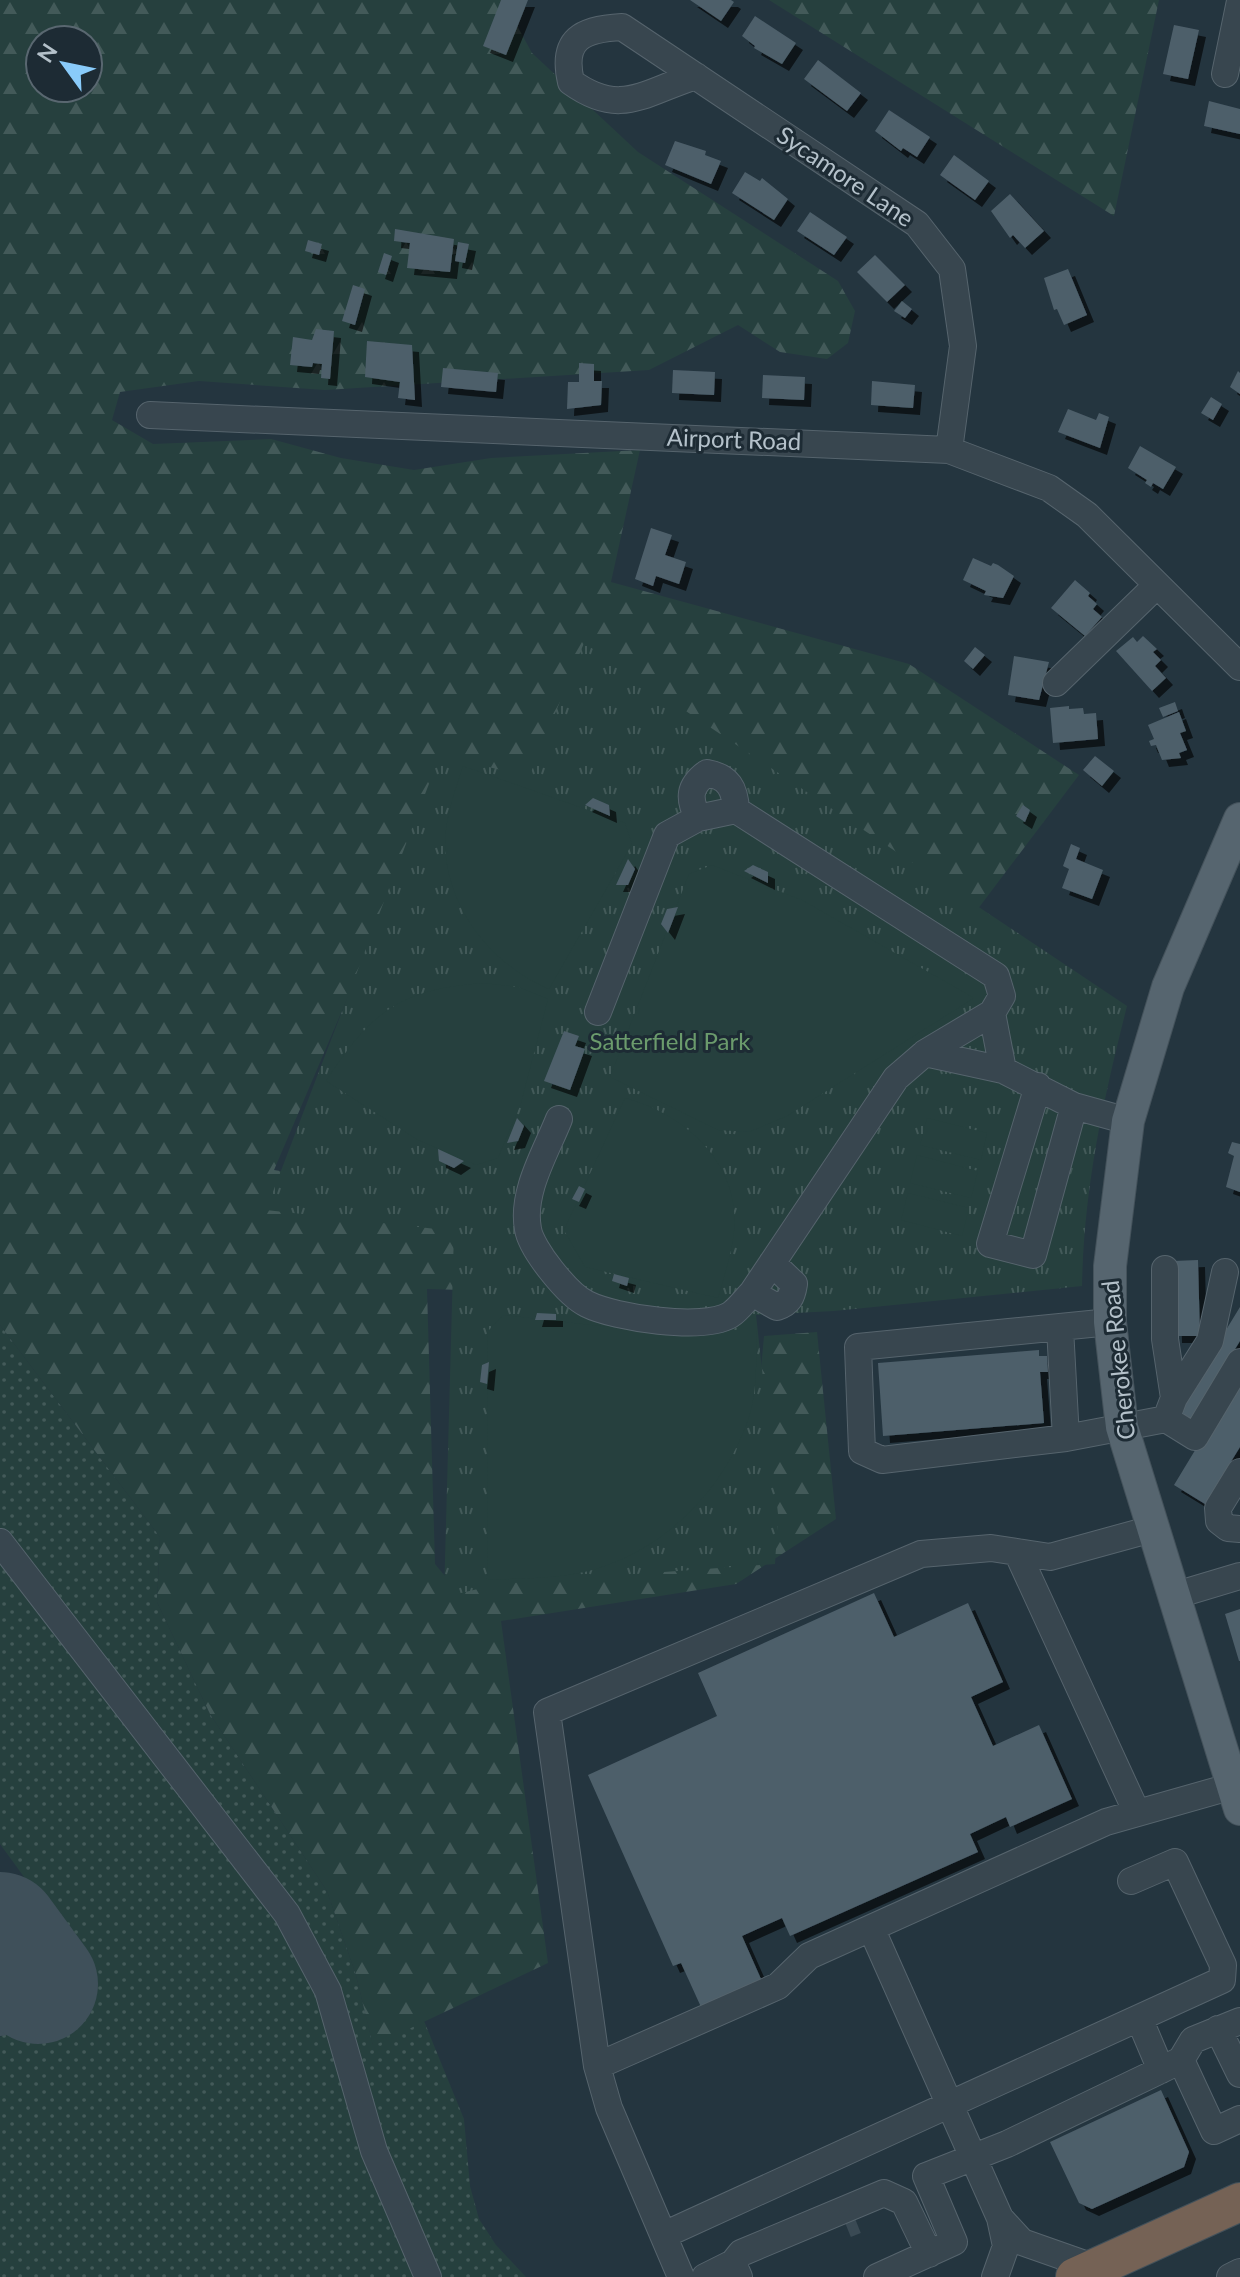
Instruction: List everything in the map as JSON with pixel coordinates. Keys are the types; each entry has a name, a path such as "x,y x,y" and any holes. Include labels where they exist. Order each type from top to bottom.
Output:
{"highway":[{"path":"1086,2272 1240,2202"}],"main road":[{"name":"Cherokee Road","path":"1238,1793 1173,1596 1122,1427 1110,1322 1114,1220 1128,1121 1168,987 1240,819"}],"street":[{"path":"1225,74 1240,1"},
{"name":"Sycamore Lane","path":"696,76 917,224 952,269 963,346 949,450"},
{"name":"Airport Road","path":"150,415 949,450 1049,488 1087,515 1240,667"},
{"path":"1056,683 1156,586"},
{"path":"698,818 690,795 695,782 707,773 720,775 730,783 736,810"},
{"path":"559,1119 529,1195 528,1229 540,1257 585,1303 638,1319 715,1320 731,1314 752,1293 896,1078 925,1053 992,1013 1002,996 996,976 736,810 698,818 667,835 598,1012"},
{"path":"992,1013 1003,1070"},
{"path":"925,1053 1003,1070 1074,1106 1128,1121"},
{"path":"1038,1086 990,1244 1033,1255 1074,1106"},
{"path":"1165,1269 1165,1339 1170,1409 1195,1437 1240,1362"},
{"path":"1110,1322 858,1347 862,1451 882,1460 1066,1438 1122,1427 1170,1409 1210,1341 1225,1272"},
{"path":"1060,1328 1066,1438"},
{"path":"1240,1472 1218,1508 1219,1521 1228,1528 1240,1529"},
{"path":"681,2277 666,2234 609,2108 597,2066 547,1712 921,1554 991,1548 1050,1557 1152,1529"},
{"path":"0,1542 287,1914 328,1991 374,2151 428,2277"},
{"path":"1017,1552 1137,1813"},
{"path":"1173,1596 1240,1576"},
{"path":"597,2066 778,1986 809,1956 1106,1822 1238,1793"},
{"path":"666,2234 1216,1984 1224,1973 1203,1918 1175,1862 1131,1881"},
{"path":"872,1930 1000,2218 1006,2246 995,2277"},
{"path":"1139,2018 1214,2131 1240,2119"},
{"path":"877,2277 954,2242 926,2176 1007,2144 1171,2065 1193,2040 1229,2025 1240,2074"},
{"path":"705,2277 736,2270 741,2253 872,2196 895,2196 904,2202 929,2254"},
{"path":"811,2222 834,2230 875,2212 893,2214 900,2221 911,2247 929,2254"},
{"path":"1000,2218 1022,2242 1086,2272"},
{"path":"1231,2277 1240,2272"}],"green space":[{"path":"0,0 503,0 532,53 638,152 838,281 855,311 848,343 827,359 780,352 738,325 649,370 325,390 199,381 120,392 112,420 153,444 271,439 341,458 414,470 491,458 640,450 611,582 909,664 1079,775 965,926 540,784 447,765 274,1170 456,1200 464,1290 427,1289 435,1564 450,1582 756,1424 764,1336 817,1332 836,1519 736,1584 501,1621 548,1963 373,2046 356,1975 327,1891 210,1714 157,1602 160,1537 0,1325"},
{"path":"769,0 1159,0 1114,216"},
{"name":"Satterfield Park","path":"584,643 1127,1006 1096,1144 1086,1214 1082,1286 834,1311 756,1315 778,1514 775,1564 499,1584 444,1597 454,1231 266,1210 440,755 529,777"},
{"path":"463,766 625,823 632,844 549,989 528,979 492,950 476,932 454,891 448,869 445,835"},
{"path":"712,865 802,900 974,998 787,1116 749,1132 718,1130 610,1077 689,874"},
{"path":"483,983 518,987 548,999 521,1103 498,1158 476,1165 418,1140 326,1081 357,1038 390,1009 430,991"},
{"path":"625,1098 668,1116 688,1129 705,1145 728,1184 734,1207 734,1231 718,1298 585,1267 564,1230"},
{"path":"927,1118 987,1133 981,1160 920,1145"},
{"path":"917,1155 978,1171 971,1198 910,1183"},
{"path":"908,1193 969,1208 962,1236 901,1220"},
{"path":"503,1315 636,1330 756,1330 753,1398 737,1445 708,1492 669,1531 646,1547 596,1569 570,1575 487,1580 488,1331"},
{"path":"0,1325 160,1537 157,1602 210,1714 327,1891 356,1975 373,2045 424,2021 464,2119 470,2186 479,2219 496,2245 526,2277 0,2277 0,2037 92,1970 0,1844"}],"building":[{"path":"501,0 528,0 506,55 483,46"},
{"path":"690,0 731,0 734,2 721,21"},
{"path":"755,16 796,43 782,64 754,48 742,36"},
{"path":"1174,25 1199,30 1188,79 1163,74"},
{"path":"818,60 861,93 847,111 804,79"},
{"path":"1209,101 1240,109 1240,134 1204,126"},
{"path":"889,110 930,137 917,157 903,148 901,151 875,131"},
{"path":"675,141 706,151 705,155 721,161 711,184 665,165"},
{"path":"954,155 989,181 975,200 940,175"},
{"path":"745,172 760,181 762,178 788,199 774,220 732,193"},
{"path":"1010,194 1044,231 1025,248 1013,235 1010,238 991,211"},
{"path":"810,212 847,237 834,255 797,231"},
{"path":"395,229 454,239 450,272 407,268 410,243 394,241"},
{"path":"308,240 322,244 319,255 305,251"},
{"path":"458,242 469,244 465,263 455,261"},
{"path":"384,253 392,256 386,275 378,272"},
{"path":"875,255 905,285 887,302 857,272"},
{"path":"1068,269 1087,315 1064,325 1057,309 1054,310 1044,278"},
{"path":"353,285 365,289 355,325 342,321"},
{"path":"902,301 912,309 905,318 894,311"},
{"path":"316,329 334,331 330,379 321,378 322,364 313,363 312,367 290,365 293,337 312,340"},
{"path":"367,341 412,345 415,400 398,398 400,382 365,377"},
{"path":"579,363 594,364 594,381 602,381 601,405 567,409 568,382 579,382"},
{"path":"443,368 498,373 496,392 441,387"},
{"path":"673,370 715,372 714,395 672,393"},
{"path":"1238,371 1240,373 1240,394 1230,387"},
{"path":"763,375 805,377 804,400 762,398"},
{"path":"872,381 915,385 913,408 871,405"},
{"path":"1211,397 1222,404 1213,420 1201,413"},
{"path":"1068,409 1096,420 1099,413 1109,417 1100,448 1058,432"},
{"path":"1140,446 1176,467 1163,489 1153,483 1151,487 1145,483 1147,480 1128,468"},
{"path":"651,528 672,535 665,555 686,562 679,584 656,576 653,586 635,579"},
{"path":"973,558 991,566 993,563 998,565 1014,576 1003,598 984,595 986,591 963,580"},
{"path":"1075,580 1090,593 1088,596 1097,604 1093,609 1102,617 1085,636 1051,608"},
{"path":"1143,636 1157,649 1153,652 1161,660 1155,666 1166,678 1152,691 1116,651 1133,637 1137,642"},
{"path":"975,647 985,655 973,669 964,661"},
{"path":"1014,656 1049,662 1039,700 1008,695"},
{"path":"1175,702 1178,711 1163,717 1159,708"},
{"path":"1069,706 1069,709 1083,708 1084,714 1096,713 1098,739 1053,743 1050,708"},
{"path":"1179,712 1186,731 1180,733 1187,750 1179,753 1181,758 1162,760 1156,745 1151,746 1149,741 1154,739 1148,725"},
{"path":"1095,756 1114,771 1102,786 1083,770"},
{"path":"593,798 609,805 610,816 585,805"},
{"path":"1023,805 1030,810 1025,822 1016,816"},
{"path":"1071,844 1080,848 1076,859 1103,870 1092,899 1062,888 1069,869 1063,866"},
{"path":"628,859 635,869 628,885 616,885"},
{"path":"753,865 768,872 768,883 744,871"},
{"path":"678,907 668,933 661,924 667,909"},
{"path":"564,1031 579,1036 575,1046 585,1049 570,1090 544,1081"},
{"path":"517,1118 524,1126 518,1141 507,1143"},
{"path":"1232,1142 1240,1144 1240,1192 1226,1187 1234,1156 1228,1153"},
{"path":"438,1149 464,1161 454,1168 439,1161"},
{"path":"579,1186 585,1189 579,1202 572,1199"},
{"path":"1198,1260 1200,1336 1175,1336 1173,1261"},
{"path":"614,1274 629,1278 627,1286 612,1281"},
{"path":"1240,1307 1240,1341 1189,1424 1174,1415"},
{"path":"537,1313 556,1314 556,1320 535,1320"},
{"path":"1039,1350 1039,1356 1047,1356 1048,1372 1040,1372 1044,1423 883,1436 878,1363"},
{"path":"489,1362 487,1384 480,1382 482,1365"},
{"path":"1240,1376 1240,1447 1205,1504 1174,1485"},
{"path":"874,1593 894,1637 968,1603 1003,1682 971,1697 993,1746 1039,1725 1072,1799 1010,1827 1006,1817 970,1834 978,1852 790,1936 782,1918 742,1936 761,1979 701,2007 681,1963 673,1966 588,1775 717,1716 698,1673"},
{"path":"1240,1609 1240,1661 1239,1661 1225,1614"},
{"path":"1161,2090 1189,2152 1184,2167 1092,2209 1079,2203 1050,2142"}],"taxiway":[{"path":"0,2012 38,1984"}],"runway":[{"path":"0,1932 38,1984"}],"tunnel":[{"path":"846,2225 856,2221"}]}
